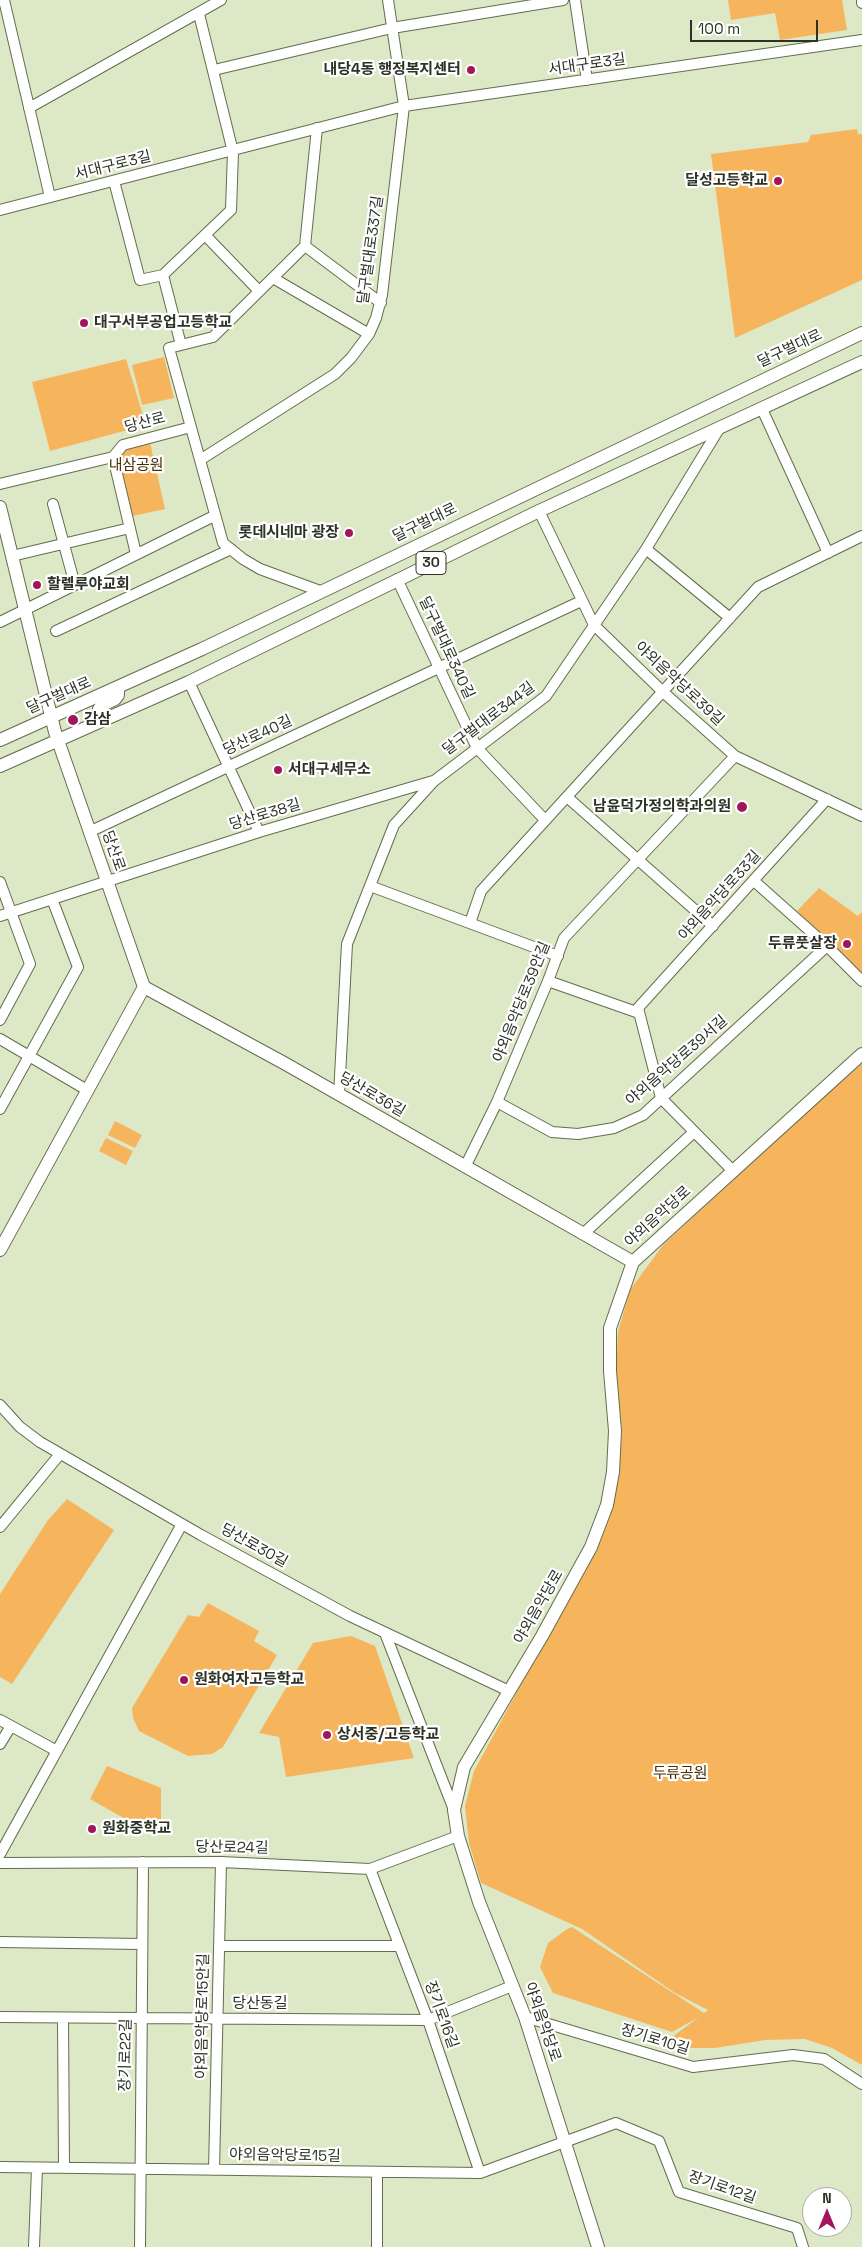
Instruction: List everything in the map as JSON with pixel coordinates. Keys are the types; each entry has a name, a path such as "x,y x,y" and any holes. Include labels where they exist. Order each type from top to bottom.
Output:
{"main road":[{"name":"달구벌대로","path":"0,740 118,688 862,333"},
{"name":"30","path":"0,766 189,682 539,511 862,362"},
{"name":"당산로","path":"0,507 58,739 144,987"},
{"path":"102,720 99,709 102,705 115,699 118,695 118,688"},
{"path":"1,1245 144,987"},
{"name":"당산로36길","path":"144,987 633,1262"},
{"name":"야외음악당로","path":"598,2247 525,2017 479,1902 458,1836 454,1810 464,1767 542,1636 591,1547 607,1505 613,1472 616,1431 610,1371 610,1328 633,1262 862,1054"}],"street":[{"path":"4,0 3,12 29,108 50,197"},
{"path":"29,108 221,0"},
{"name":"달구벌대로337길","path":"200,460 335,374 352,358 369,334 381,302 404,106 388,0"},
{"path":"214,70 392,28 563,0"},
{"path":"575,0 587,80"},
{"path":"114,181 140,280 163,275 231,210 233,152 199,14"},
{"name":"서대구로3길","path":"0,210 233,152 404,106 862,40"},
{"path":"318,128 305,246 213,337 170,348 214,516 224,543 260,569 320,591"},
{"path":"205,235 259,291"},
{"path":"305,246 381,302"},
{"path":"163,275 181,345"},
{"path":"273,278 369,334"},
{"path":"762,409 828,553"},
{"name":"당산로","path":"0,484 114,457 123,445 191,428"},
{"name":"달구벌대로344길","path":"339,1095 347,944 394,825 434,781 546,696 646,549 719,429"},
{"path":"114,457 136,554"},
{"path":"53,504 75,585"},
{"name":"야외음악당로39길","path":"539,511 594,625 663,692 735,756 862,816"},
{"path":"0,622 214,516"},
{"path":"12,556 130,528"},
{"path":"470,923 481,891 758,587 862,536"},
{"path":"56,631 231,549"},
{"path":"646,549 730,618"},
{"name":"달구벌대로340길","path":"397,579 477,748 546,820"},
{"path":"439,668 577,604"},
{"name":"당산로40길","path":"89,832 439,668"},
{"path":"189,682 260,832"},
{"name":"야외음악당로39안길","path":"465,1166 497,1102 564,938 735,756"},
{"name":"당산로38길","path":"0,916 260,832 434,781"},
{"path":"567,797 713,926"},
{"name":"야외음악당로33길","path":"639,1013 638,1008 827,799"},
{"path":"754,881 827,946 862,981"},
{"path":"0,882 30,964 0,1020"},
{"path":"370,886 558,956"},
{"path":"0,1109 78,967 52,899"},
{"name":"야외음악당로39서길","path":"497,1102 552,1132 578,1134 614,1128 643,1115 827,946"},
{"path":"548,981 639,1013 661,1098 733,1171"},
{"path":"0,1040 87,1090"},
{"path":"583,1234 694,1132"},
{"name":"당산로30길","path":"0,1405 20,1426 40,1442 182,1524 350,1616 509,1690"},
{"path":"0,1527 60,1454"},
{"path":"0,1854 182,1524"},
{"path":"385,1633 454,1810"},
{"path":"0,1720 57,1751"},
{"path":"0,1744 11,1726"},
{"name":"당산로24길","path":"0,1863 221,1862 370,1869 458,1836"},
{"name":"장기로22길","path":"140,2247 143,1862"},
{"name":"야외음악당로15안길","path":"214,2170 221,1862"},
{"name":"장기로16길","path":"370,1869 428,2020 480,2173"},
{"path":"0,1942 142,1944"},
{"path":"219,1946 400,1946"},
{"name":"당산동길","path":"0,2017 142,2020 428,2020 512,1986"},
{"name":"장기로10길","path":"525,2017 693,2067 793,2056 824,2059 862,2084"},
{"path":"63,2018 64,2168"},
{"name":"장기로12길","path":"564,2142 616,2123 659,2141 678,2192 797,2228 803,2247"},
{"name":"야외음악당로15길","path":"0,2167 480,2173 564,2142"},
{"path":"34,2247 36,2168"},
{"path":"377,2172 377,2247"}],"green space":[{"path":"728,0 842,0 847,30 780,40 775,13 731,20"},
{"path":"857,129 858,134 862,134 862,280 735,338 711,154 808,142 811,135"},
{"path":"164,357 174,398 142,405 132,365"},
{"path":"126,359 146,425 50,451 32,382"},
{"name":"내삼공원","path":"149,438 165,509 128,517 113,457 123,445"},
{"name":"두류풋살장","path":"819,888 858,916 862,912 862,973 797,911"},
{"name":"두류공원","path":"862,1064 862,2065 832,2048 805,2039 765,2040 715,2048 690,2048 664,2043 699,2017 672,2032 553,1993 540,1967 548,1943 572,1927 704,2013 708,2010 675,1993 582,1929 481,1883 469,1843 465,1806 474,1771 543,1644 619,1475 622,1430 616,1375 618,1332 630,1290 663,1245 803,1115"},
{"path":"115,1121 142,1135 135,1148 108,1135"},
{"path":"106,1138 133,1151 126,1165 99,1151"},
{"path":"67,1499 114,1530 12,1684 0,1677 0,1594 48,1520"},
{"path":"208,1603 259,1631 254,1641 277,1655 223,1747 212,1754 188,1756 139,1731 133,1718 132,1708 188,1615 199,1617"},
{"path":"351,1636 375,1646 414,1758 286,1777 279,1737 259,1733 313,1643"},
{"path":"107,1766 161,1788 161,1824 157,1829 143,1829 90,1799"}],"place":[{"name":"내당4동 행정복지센터","path":"471,70"},
{"name":"달성고등학교","path":"778,181"},
{"name":"대구서부공업고등학교","path":"84,323"},
{"name":"롯데시네마 광장","path":"349,533"},
{"name":"할렐루야교회","path":"37,585"},
{"name":"감삼","path":"73,720"},
{"name":"서대구세무소","path":"278,770"},
{"name":"남윤덕가정의학과의원","path":"742,807"},
{"name":"두류풋살장","path":"847,944"},
{"name":"원화여자고등학교","path":"184,1680"},
{"name":"상서중/고등학교","path":"327,1735"},
{"name":"원화중학교","path":"92,1829"}]}
